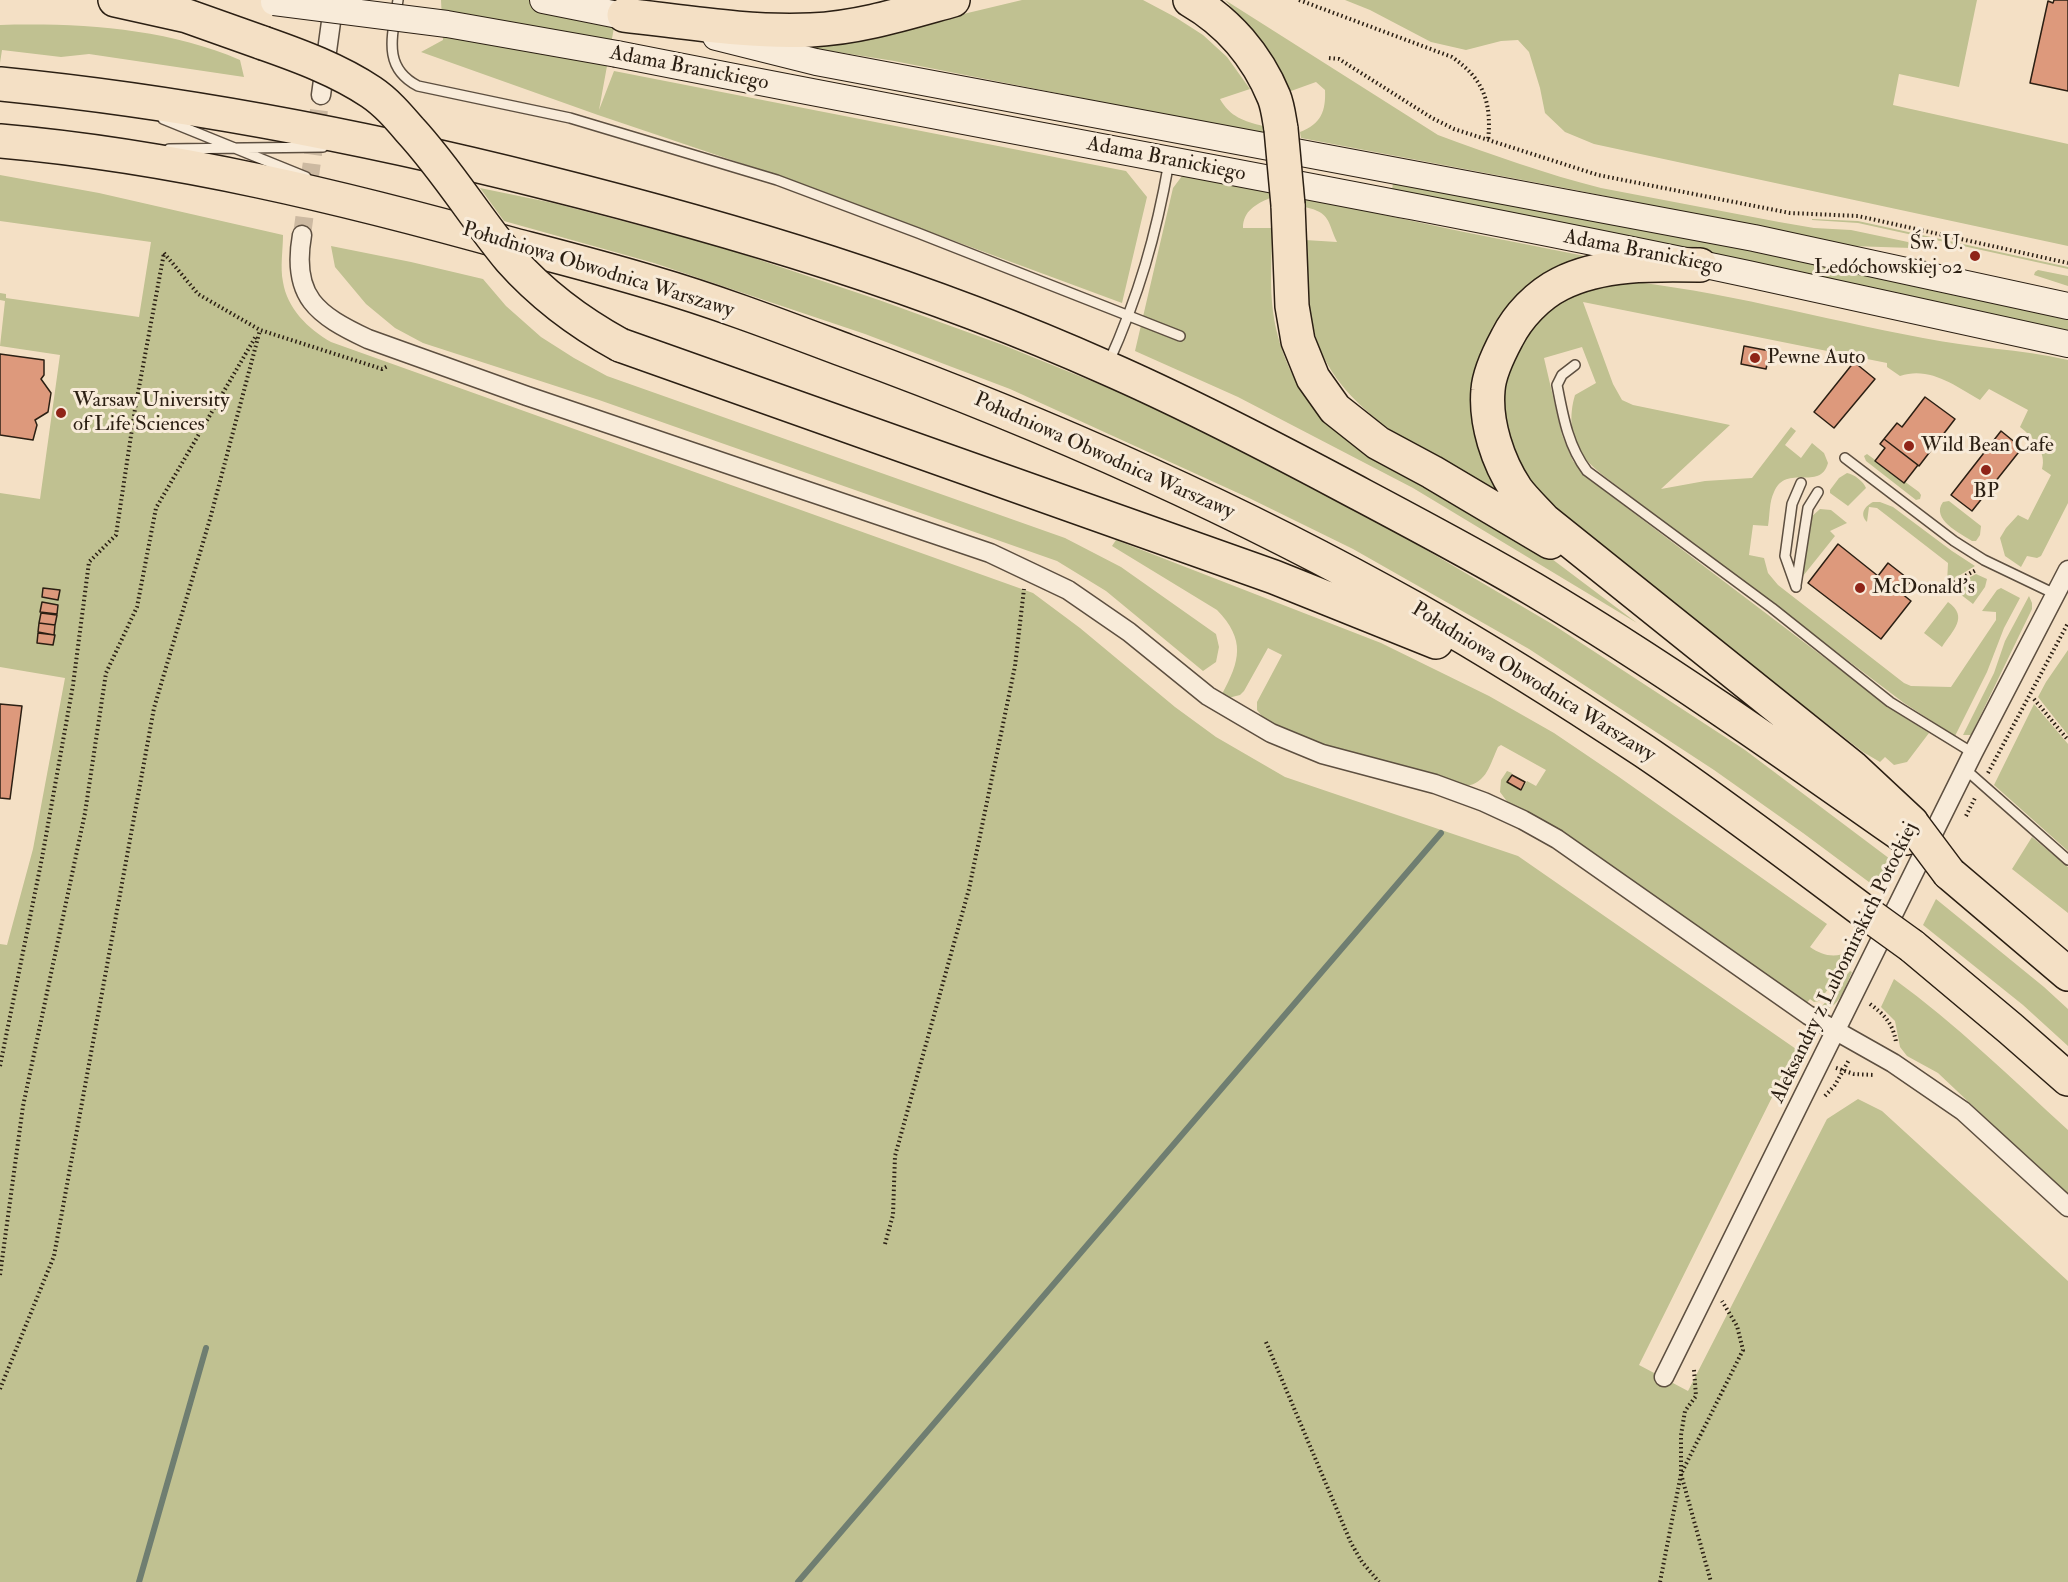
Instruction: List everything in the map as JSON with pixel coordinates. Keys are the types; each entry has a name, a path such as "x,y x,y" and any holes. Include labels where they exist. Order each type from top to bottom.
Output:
{"highway":[{"path":"115,0 187,16 264,43 307,59 372,93 395,113 429,151 509,258 536,286 560,308 620,345 1274,577 1544,686"},
{"path":"624,15 757,29 812,30 873,22 953,0"},
{"path":"1190,0 1208,10 1232,32 1251,55 1275,99 1281,129 1288,205 1292,306 1298,341 1314,378 1335,409 1378,443 1432,472 1629,589"},
{"path":"0,84 97,93 248,118 472,164 694,220 954,304 1107,368 1245,433 1453,543 1533,589 1909,831"},
{"name":"Południowa Obwodnica Warszawy","path":"0,141 86,151 232,176 392,213 657,284 884,364 1018,416 1177,485 1276,534 1418,611 1544,686 1648,753 1912,946 2068,1079"},
{"path":"1700,265 1626,266 1587,274 1560,284 1537,300 1515,322 1499,354 1488,387 1491,425 1500,459 1517,490 1544,520 1852,767 1949,873 2068,974"}],"main road":[{"name":"Adama Branickiego","path":"543,0 624,15 816,62 1754,238 2068,306"},
{"name":"Adama Branickiego","path":"267,1 447,24 617,54 1700,265 2068,344"}],"street":[{"path":"321,95 334,0"},
{"path":"302,236 298,254 300,278 305,291 312,303 327,318 348,330 526,396 990,553 1068,590 1103,613 1208,696 1271,733 1322,754 1435,784 1484,802 1523,820 1557,839 1808,1015 1915,1077 1970,1117 2068,1207"},
{"name":"Aleksandry z Lubomirskich Potockiej","path":"1664,1377 1969,761 2068,570"}],"lane":[{"path":"398,0 393,33 393,57 401,73 408,81 418,86 570,118 777,180 1180,336"},
{"path":"97,93 140,110"},
{"path":"150,114 237,147 319,182"},
{"path":"155,149 328,147"},
{"path":"339,147 396,147"},
{"path":"86,151 144,149"},
{"path":"1107,368 1129,317 1154,236 1169,160"},
{"path":"330,187 392,213"},
{"path":"1575,365 1562,375 1557,385 1568,436 1577,458 1587,471 1772,608 1890,702 1969,761 1982,784 2068,860"},
{"path":"1845,458 1954,541 1984,560 2055,594"},
{"path":"1801,483 1792,504 1785,556 1796,587 1808,508 1818,492"}],"path":[{"path":"1299,0 1452,57 1477,80 1487,100 1491,122 1488,141"},
{"path":"1329,58 1339,59 1432,118 1454,129 1598,175 1790,213 1858,216 2068,263"},
{"path":"0,1066 42,858 73,685 89,562 116,535 133,421 164,253 198,294 260,330 382,369 394,362"},
{"path":"0,1275 23,1106 85,813 106,673 137,608 156,508 260,330"},
{"path":"0,1389 54,1257 154,708 210,519 260,330"},
{"path":"1934,593 1978,569"},
{"path":"885,1244 893,1215 895,1156 969,889 1015,666 1025,580"},
{"path":"1964,819 2068,623"},
{"path":"2034,699 2068,740"},
{"path":"1868,1012 1873,998"},
{"path":"1870,1005 1889,1020 1894,1029 1899,1050 1915,1077"},
{"path":"1709,1287 1726,1306 1737,1326 1743,1350 1681,1474 1711,1582"},
{"path":"1266,1342 1351,1543 1362,1562 1379,1582"},
{"path":"1660,1582 1681,1474 1681,1435 1685,1411 1696,1396 1694,1370"}],"green space":[{"path":"441,0 619,0 599,110 614,71 1126,171 1147,197 1122,303 779,176 421,52 443,40"},
{"path":"1022,0 1143,0 1175,17 1203,35 1227,57 1250,89 1220,99 1228,110 1238,117 1263,126 1265,134 894,61 806,47 842,43"},
{"path":"1225,0 1438,135 1499,157 1601,188 1814,228 1851,230 1908,242 1912,248 1851,246 1301,138 1300,132 1313,125 1321,116 1325,90 1316,82 1291,91 1261,43"},
{"path":"1345,0 1977,0 1959,87 1899,74 1893,105 2068,144 2068,246 1594,144 1565,132 1545,113 1529,52 1518,40 1501,41 1466,50 1431,42 1370,10"},
{"path":"0,25 61,25 152,34 211,49 240,60 244,77 89,54 61,57 2,50 0,63"},
{"path":"0,175 99,193 283,235 282,276 289,301 314,331 331,342 1033,593 1216,737 1285,777 1518,856 1796,1049 1639,1365 1688,1391 1827,1119 1858,1099 1882,1111 2068,1281 2068,1582 0,1582 0,944 7,945 33,849 65,678 0,667 0,493 40,499 60,355 0,346 5,301 0,300 0,293 6,294 6,298 139,317 151,242 0,221"},
{"path":"1182,176 1271,191 1270,198 1255,206 1248,213 1243,228 1272,228 1271,293 1278,336 1297,384 1328,425 1540,550 1637,623 1413,488 1238,397 1135,351 1173,188"},
{"path":"1393,182 1762,252 2068,320 2068,332 1392,191"},
{"path":"480,188 553,203 715,245 879,300 1003,345 1143,402 1350,505 1552,624 1745,750 1894,862 1881,891 1714,770 1529,649 1353,549 1249,498 1010,389 865,334 654,263 504,221"},
{"path":"1305,198 1595,258 1492,341 1509,499 1421,450 1392,431 1364,409 1341,385 1324,357 1313,326 1308,294 1305,240 1337,242 1327,219 1320,212 1305,207"},
{"path":"1812,219 1858,221 2068,267 2068,269 1858,223"},
{"path":"331,246 483,279 506,306 541,337 607,376 1065,538 1121,567 1216,634 1219,647 1216,662 1203,671 1106,591 1057,561 599,400 423,343 395,328 366,304 335,267"},
{"path":"2038,270 2068,276 2068,286 2034,275"},
{"path":"1616,280 1732,298 1941,341 2068,360 2068,503 2041,556 2037,558 2027,556 2021,567 2005,556 2000,538 2018,515 2028,520 2051,475 2042,469 2041,451 2038,445 2020,427 2028,410 1989,389 1980,400 1932,376 1911,374 1900,376 1887,367 1887,363 1583,302 1613,384 1622,400 1633,405 1730,425 1661,489 1705,481 1752,478 1791,427 1796,431 1785,445 1801,458 1812,443 1824,453 1828,463 1818,476 1786,479 1779,484 1771,500 1768,526 1753,525 1749,555 1764,558 1768,573 1778,585 1904,683 1911,686 1951,687 1996,620 1996,612 1982,611 1997,590 2001,588 2020,598 1955,736 1904,703 1600,473 1585,459 1573,433 1572,410 1575,395 1596,383 1582,347 1544,358 1562,435 1573,461 1589,479 1896,712 1929,733 1907,762 1894,765 1885,757 1880,762 1863,752 1558,515 1519,474 1501,401 1505,377 1526,335 1541,317 1560,302 1582,289"},
{"path":"1867,454 1919,492 1920,499 1916,500 1866,461 1864,456"},
{"path":"1847,473 1853,475 1866,488 1848,506 1830,493 1839,478"},
{"path":"1949,501 1981,526 1980,535 1976,541 1961,534 1944,520 1940,514 1940,508 1943,502"},
{"path":"1873,502 1893,507 1975,566 1947,583 1948,563 1877,508 1869,507 1867,522 1863,513"},
{"path":"1820,509 1831,510 1847,523 1830,531 1835,536 1803,576 1810,518"},
{"path":"1116,540 1381,643 1489,696 1554,733 1827,924 1810,947 1829,955 1850,952 1851,959 1819,1001 1814,1002 1810,999 1806,1004 1803,999 1509,804 1500,792 1501,780 1507,771 1512,773 1507,782 1521,791 1527,781 1536,786 1546,770 1501,745 1483,777 1466,786 1345,753 1305,739 1265,720 1257,710 1257,702 1282,655 1268,648 1240,695 1228,698 1222,694 1236,661 1236,641 1233,631 1217,610 1112,546"},
{"path":"1976,574 1987,579 1985,587 1973,604 1951,587"},
{"path":"2029,596 2032,609 1971,735 1963,735 1994,673 2005,641"},
{"path":"1948,602 1954,608 1958,618 1957,624 1942,647 1924,633"},
{"path":"2068,650 2068,735 2038,697"},
{"path":"2034,704 2068,744 2068,851 1994,785"},
{"path":"2032,837 2068,867 2068,913 2012,869"},
{"path":"1936,899 2068,1009 2068,1046 2023,1005 1923,925"},
{"path":"1850,971 1852,972 1840,997 1832,1007 1819,1010"},
{"path":"1894,979 1961,1033 2068,1130 2068,1196 1938,1073 1907,1056 1900,1047 1895,1021 1881,1007"}],"building":[{"path":"2054,0 2068,0 2068,91 2030,83 2048,1 2053,3"},
{"path":"1744,346 1770,351 1766,369 1741,364"},
{"path":"0,354 44,360 44,375 41,379 51,393 48,412 35,420 37,425 33,440 0,435"},
{"path":"1854,362 1875,379 1834,428 1814,412"},
{"path":"1925,397 1955,419 1919,466 1884,439 1897,423 1902,427"},
{"path":"2001,431 2022,448 1972,511 1951,495"},
{"path":"1884,439 1918,465 1904,483 1875,461 1885,448 1880,444"},
{"name":"McDonald's","path":"1838,544 1878,576 1888,563 1911,581 1901,593 1911,601 1881,639 1808,583"},
{"path":"43,588 60,590 58,600 42,597"},
{"path":"42,602 58,605 57,614 40,612"},
{"path":"41,613 57,615 55,625 39,623"},
{"path":"39,623 55,625 54,635 38,632"},
{"path":"38,633 55,635 53,645 37,643"},
{"path":"0,704 22,706 10,799 0,798"},
{"path":"1512,775 1525,782 1521,790 1507,782"}],"waterway":[{"path":"798,1582 1441,833"},
{"path":"139,1582 206,1348"}],"tunnel":[{"path":"302,235 321,95"}],"place":[{"name":"Św. U. Ledóchowskiej 02","path":"1975,256"},
{"name":"Pewne Auto","path":"1755,358"},
{"name":"Warsaw University of Life Sciences","path":"61,413"},
{"name":"Wild Bean Cafe","path":"1909,446"},
{"name":"BP","path":"1986,470"},
{"name":"McDonald's","path":"1860,588"}]}
